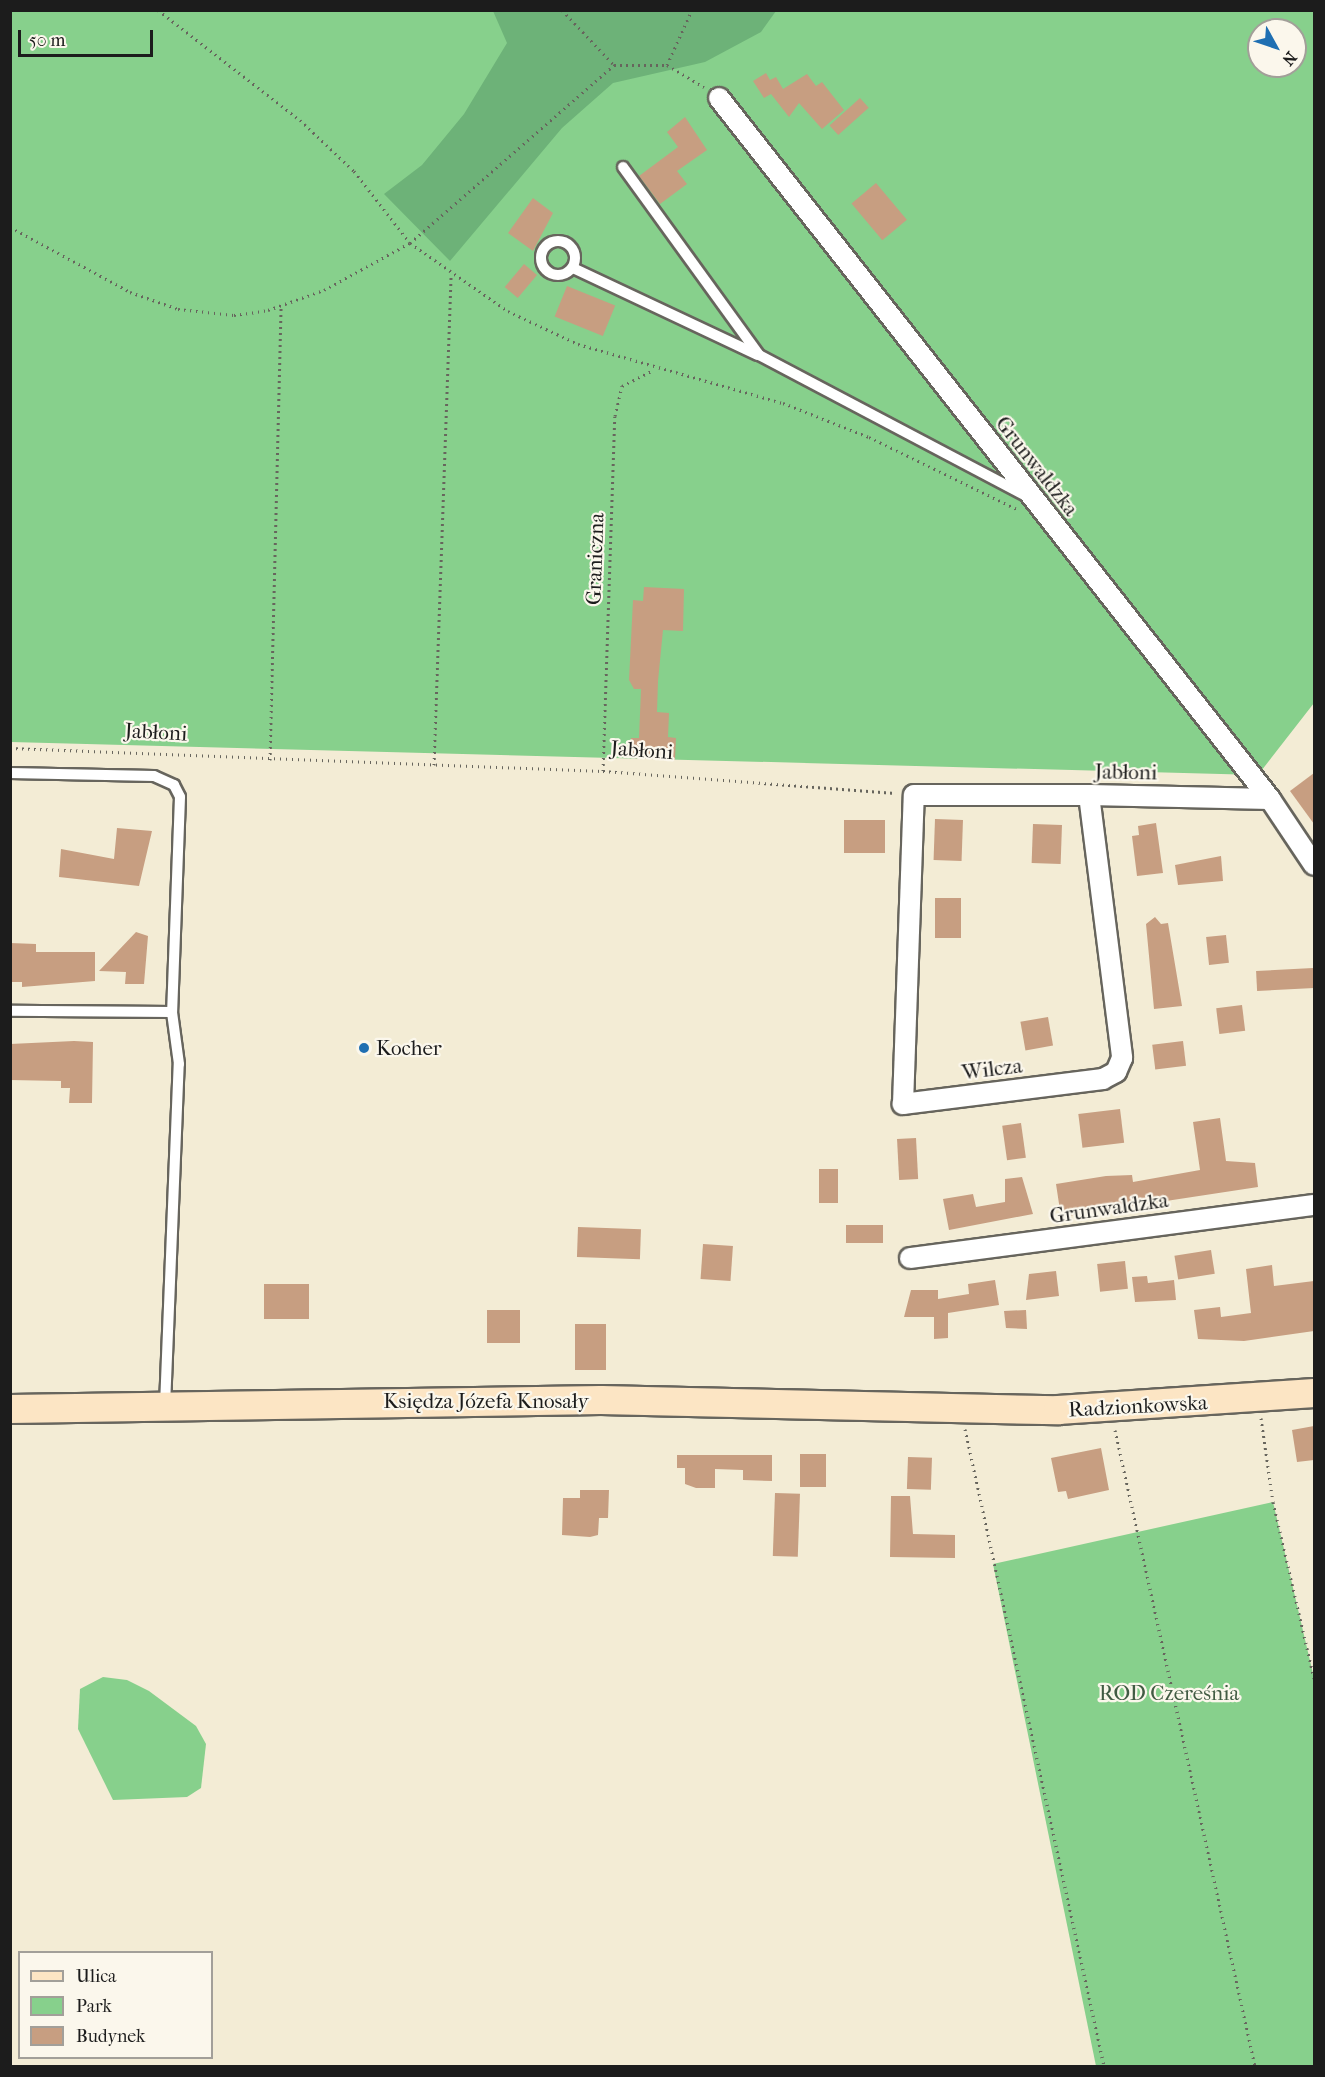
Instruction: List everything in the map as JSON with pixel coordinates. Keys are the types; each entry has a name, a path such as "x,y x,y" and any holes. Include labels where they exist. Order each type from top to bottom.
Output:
{"street":[{"name":"Grunwaldzka","path":"719,98 1044,515 1270,799 1309,839 1314,865"},
{"name":"Jabłoni","path":"914,795 1089,795 1270,799"},
{"name":"Wilcza","path":"914,795 903,1104 1103,1079 1116,1072 1122,1058 1089,795"},
{"name":"Grunwaldzka","path":"910,1258 1314,1205"},
{"name":"Radzionkowska","path":"961,1410 1110,1408 1314,1393"},
{"name":"Księdza Józefa Knosały","path":"10,1408 601,1400 961,1410"}],"lane":[{"path":"623,167 759,355"},
{"path":"573,268 759,355 1031,498"},
{"path":"10,773 154,776 174,785 180,797 172,1012 179,1064 165,1406"},
{"path":"10,1011 172,1012"}],"path":[{"path":"158,10 300,120 354,171 410,243 451,275 508,311 578,344 655,370 783,403 869,437 1020,511 1044,515"},
{"path":"562,10 614,65"},
{"path":"667,65 692,10"},
{"path":"10,227 130,292 178,309 234,315 281,305 324,290 410,243 614,65 667,65 719,98"},
{"path":"434,765 451,275"},
{"path":"270,760 281,305"},
{"name":"Graniczna","path":"603,771 615,416 622,386 635,375 655,370"},
{"name":"Jabłoni","path":"10,748 270,760 603,771 914,795"},
{"path":"1258,1398 1273,1502 1314,1678"},
{"path":"1110,1408 1255,2067"},
{"path":"961,1410 1104,2067"}],"green space":[{"path":"11,11 1314,11 1314,703 1258,775 11,742"},
{"path":"493,11 776,11 761,32 705,62 613,83 562,128 450,261 384,194 422,165 464,114 507,43"},
{"name":"ROD Czereśnia","path":"1273,1502 1314,1678 1314,2066 1096,2066 993,1564"},
{"path":"103,1677 127,1680 149,1691 196,1726 206,1744 201,1788 187,1797 113,1800 78,1729 80,1689"}],"building":[{"path":"766,73 770,80 776,77 783,89 807,74 816,86 822,82 844,110 822,129 799,103 789,117 771,94 764,98 753,81"},
{"path":"860,98 869,108 838,135 830,125"},
{"path":"685,117 707,150 677,171 687,184 660,204 639,176 678,147 667,132"},
{"path":"876,183 907,220 882,240 851,204"},
{"path":"533,198 553,213 533,251 508,233"},
{"path":"524,264 537,275 518,298 505,287"},
{"path":"567,286 615,305 603,336 555,317"},
{"path":"644,587 684,589 683,631 663,630 658,681 657,712 669,713 668,737 676,738 675,760 630,758 631,738 639,738 641,689 634,689 629,680 633,600 643,601"},
{"path":"1314,773 1314,824 1290,791"},
{"path":"935,819 963,820 962,861 934,860"},
{"path":"844,820 885,820 885,853 844,853"},
{"path":"1156,823 1163,873 1137,876 1132,836 1139,835 1138,826"},
{"path":"1033,824 1062,825 1061,864 1032,863"},
{"path":"117,828 152,831 139,886 59,877 61,849 114,859"},
{"path":"1221,856 1223,881 1178,885 1175,865"},
{"path":"935,898 961,898 961,938 935,938"},
{"path":"1155,917 1161,924 1168,923 1182,1006 1154,1009 1146,924"},
{"path":"136,932 148,936 144,984 125,984 126,972 99,971"},
{"path":"1226,935 1229,963 1209,965 1206,937"},
{"path":"10,943 36,944 36,952 95,952 95,981 22,987 22,982 10,982"},
{"path":"1313,968 1314,988 1257,991 1256,971"},
{"path":"1242,1005 1245,1031 1219,1034 1216,1008"},
{"path":"1048,1017 1053,1046 1025,1050 1020,1022"},
{"path":"1183,1041 1186,1066 1155,1070 1152,1045"},
{"path":"93,1042 92,1103 69,1103 70,1088 61,1088 61,1081 10,1080 10,1044"},
{"path":"1120,1109 1124,1143 1082,1148 1078,1114"},
{"path":"1220,1118 1226,1161 1255,1163 1258,1187 1061,1217 1056,1184 1106,1176 1132,1175 1133,1182 1200,1170 1193,1122"},
{"path":"1021,1123 1026,1158 1007,1160 1002,1126"},
{"path":"916,1138 918,1179 899,1180 897,1139"},
{"path":"819,1169 838,1169 838,1203 819,1203"},
{"path":"1022,1177 1033,1214 949,1230 943,1199 973,1194 976,1207 1005,1202 1005,1179"},
{"path":"846,1225 883,1225 883,1243 846,1243"},
{"path":"578,1227 641,1229 640,1259 577,1257"},
{"path":"703,1244 733,1246 730,1281 701,1279"},
{"path":"1211,1250 1215,1274 1178,1279 1174,1256"},
{"path":"1125,1261 1128,1289 1100,1292 1097,1264"},
{"path":"1272,1265 1274,1286 1314,1281 1314,1331 1244,1341 1198,1339 1194,1310 1220,1307 1221,1317 1251,1313 1246,1269"},
{"path":"1056,1271 1059,1296 1026,1300 1029,1274"},
{"path":"1147,1276 1148,1283 1174,1280 1176,1300 1135,1302 1132,1277"},
{"path":"995,1280 999,1305 948,1313 948,1338 934,1339 934,1317 904,1317 911,1290 938,1290 938,1299 969,1294 968,1284"},
{"path":"264,1284 309,1284 309,1319 264,1319"},
{"path":"487,1310 520,1310 520,1343 487,1343"},
{"path":"1026,1310 1027,1329 1006,1328 1004,1311"},
{"path":"575,1324 606,1324 606,1370 575,1370"},
{"path":"1314,1426 1314,1460 1297,1462 1292,1430"},
{"path":"1101,1448 1109,1490 1068,1499 1066,1491 1058,1492 1051,1458"},
{"path":"800,1454 826,1454 826,1487 800,1487"},
{"path":"677,1455 772,1455 772,1481 743,1480 743,1470 715,1469 715,1488 696,1488 685,1484 685,1468 677,1468"},
{"path":"908,1457 932,1458 931,1490 907,1489"},
{"path":"580,1490 609,1490 608,1518 599,1518 598,1535 590,1537 562,1535 563,1498 580,1498"},
{"path":"775,1493 800,1494 798,1557 773,1556"},
{"path":"891,1496 910,1496 913,1534 955,1535 955,1558 890,1557"}],"place":[{"name":"Kocher","path":"364,1048"}]}
